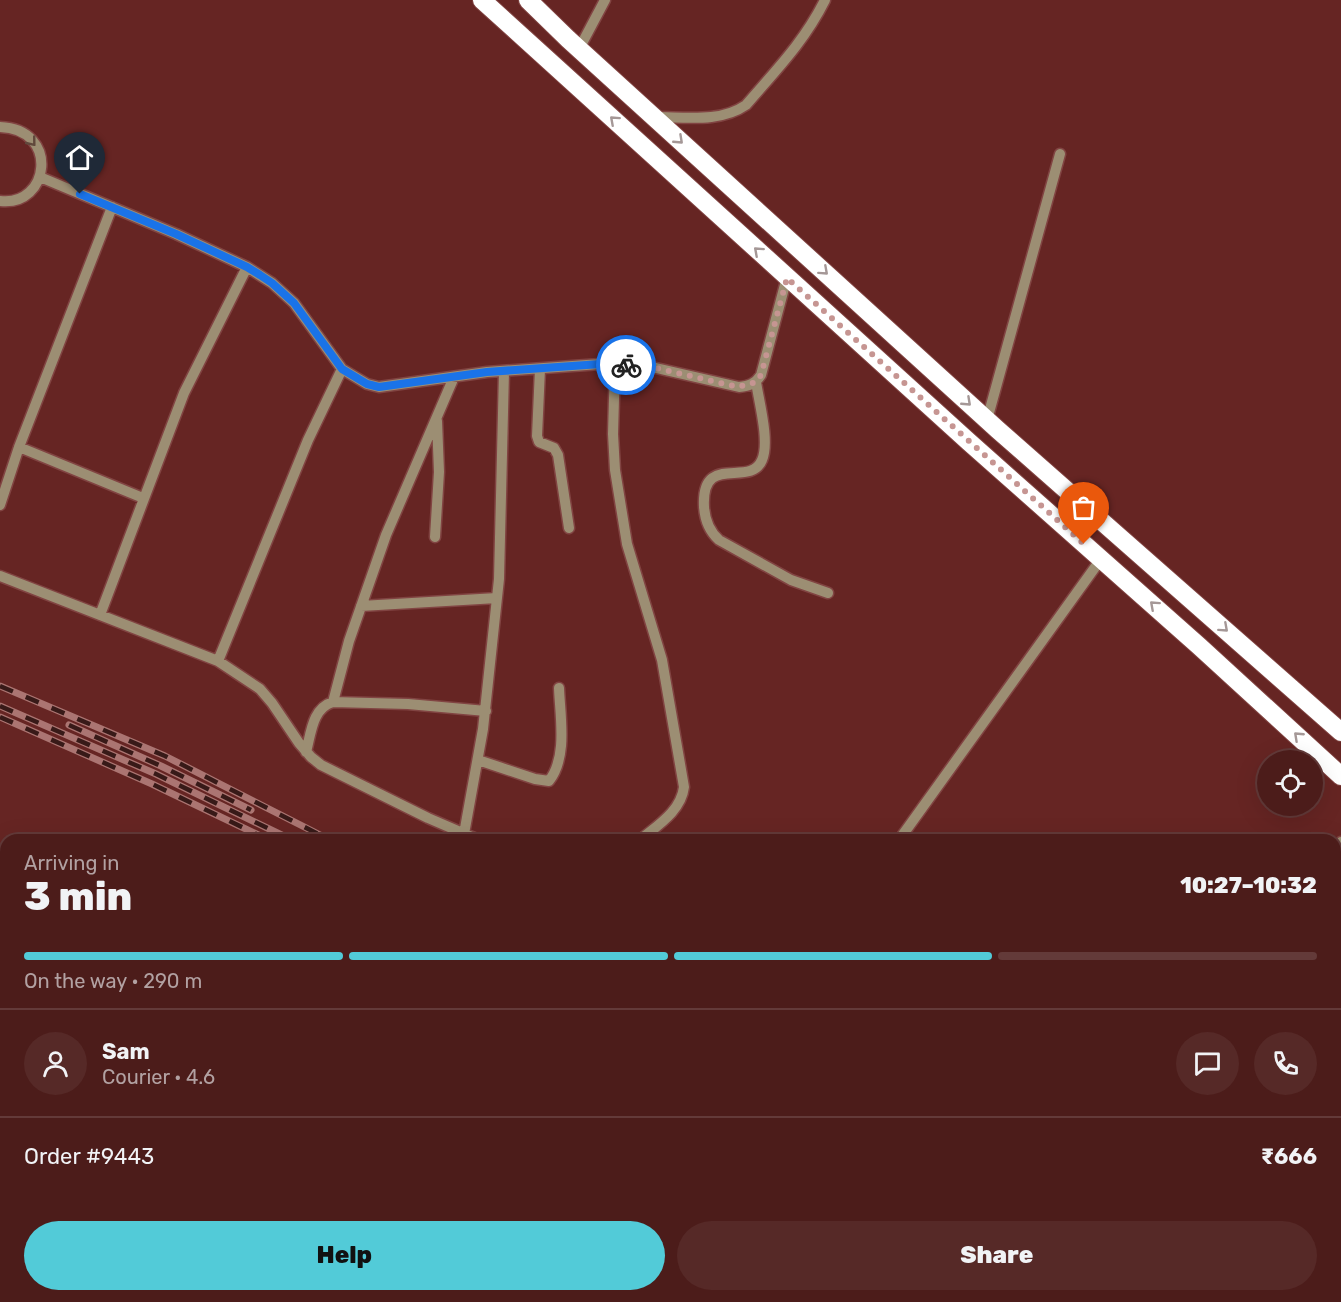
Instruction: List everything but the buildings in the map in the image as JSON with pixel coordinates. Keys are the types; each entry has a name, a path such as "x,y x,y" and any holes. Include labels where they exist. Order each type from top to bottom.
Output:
{"highway":[{"path":"482,0 787,278 1341,776"},
{"path":"528,0 987,420 1341,732"}],"street":[{"path":"579,49 605,0"},
{"path":"655,117 719,117 735,112 746,105 800,44 825,0"},
{"path":"0,127 17,130 32,140 39,150 42,162 40,177 27,194 17,200 0,201"},
{"path":"987,420 1060,154"},
{"path":"40,177 247,267 272,283 294,303 342,369 367,384 379,387 504,371 615,363 656,368 738,387 756,382 761,375 787,278"},
{"path":"0,505 19,447 112,207"},
{"path":"100,615 184,393 247,267"},
{"path":"615,363 612,434 615,470 627,544 662,660 684,787 683,796 677,807 647,834"},
{"path":"218,662 308,440 342,369"},
{"path":"540,369 537,436 539,442 554,448 558,455 569,528"},
{"path":"0,576 218,662 260,689 306,752 321,765 464,834 486,711 499,579 504,371"},
{"path":"333,702 349,641 386,535 454,377"},
{"path":"756,382 765,443 762,460 757,468 749,471 717,475 711,479 706,487 704,506 706,521 711,532 719,540 791,580 828,593"},
{"path":"435,537 439,472 437,417"},
{"path":"19,447 143,498"},
{"path":"903,834 1101,559"},
{"path":"361,606 497,598"},
{"path":"478,760 529,778 549,781 554,774 561,747 560,688"},
{"path":"306,752 318,711 326,704 333,702 408,704 486,711"}],"railway":[{"path":"0,686 165,756 318,834"},
{"path":"0,706 156,774 280,834"},
{"path":"0,717 152,784 256,834"},
{"path":"69,725 251,810"}],"way so far":[{"path":"626,365 656,368 738,387 756,382 761,375 787,278 1084,544"}],"route":[{"path":"80,194 176,234 260,275 294,303 342,369 367,384 393,387 487,372 615,363 626,365"}]}
